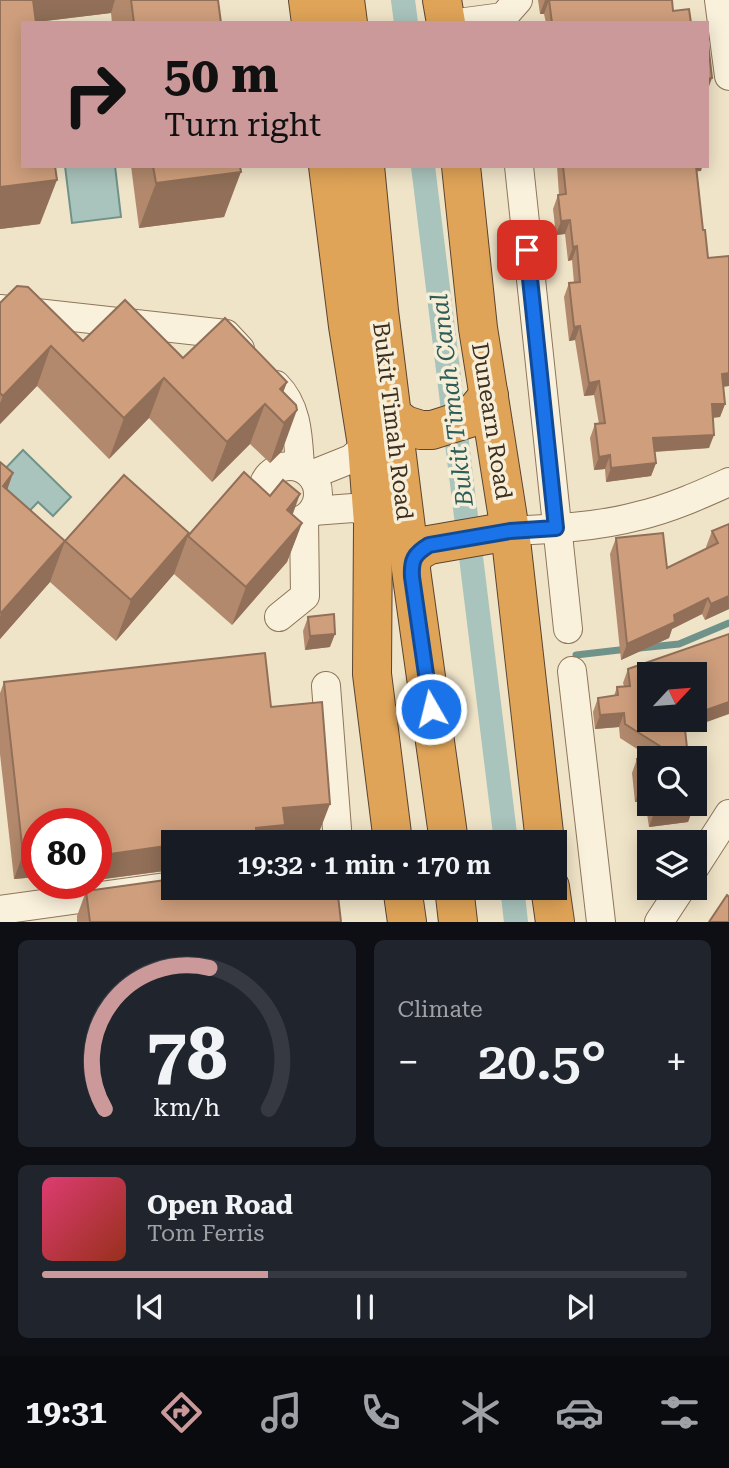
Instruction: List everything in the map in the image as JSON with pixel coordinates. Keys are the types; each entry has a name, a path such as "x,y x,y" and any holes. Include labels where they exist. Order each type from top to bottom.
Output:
{"highway":[{"path":"308,0 311,21"},
{"path":"345,0 348,21"},
{"path":"443,0 446,21"},
{"path":"328,168 366,445 373,523 372,674 392,830"},
{"name":"Bukit Timah Road","path":"365,168 379,311 447,830"},
{"name":"Dunearn Road","path":"461,168 477,316 510,531 544,830"},
{"path":"392,415 405,425 432,430 470,418 489,395"},
{"path":"411,561 418,551 429,545 510,531"},
{"path":"455,900 458,922"},
{"path":"552,900 555,922"}],"street":[{"path":"719,0 729,76"},
{"path":"465,21 506,10"},
{"path":"519,168 568,629"},
{"path":"0,309 226,334 287,396 297,425 305,471 317,486 318,499 308,515 305,596 279,617"},
{"path":"366,445 351,458 305,471 286,464 276,469 267,478 262,489 263,502 269,513 279,521 291,523 308,515 353,508 362,510 373,523"},
{"path":"510,531 556,528 638,516 729,482"},
{"path":"572,671 601,922"},
{"path":"326,686 337,830"},
{"path":"707,848 729,814"},
{"path":"0,903 0,909 161,888"},
{"path":"659,922 673,900"}],"water":[{"path":"65,168 115,168 121,217 72,223"},
{"path":"23,450 71,497 53,516 38,502 18,523 0,469 3,471"}],"building":[{"path":"0,0 33,0 36,21 21,21 21,168 55,168 57,180 0,187"},
{"path":"131,0 218,0 221,21 134,21"},
{"path":"549,0 672,0 673,11 689,9 691,21 552,21"},
{"path":"709,52 712,78 709,79"},
{"path":"153,168 240,168 241,172 156,183"},
{"path":"563,168 696,168 708,258 729,256 729,373 722,374 725,404 712,404 714,435 653,438 656,463 611,468 610,455 599,457 595,424 605,423 599,381 589,383 580,326 574,327 569,283 580,282 577,246 573,247 570,220 561,221 558,195 566,194"},
{"path":"17,286 28,287 83,341 125,300 183,358 225,318 287,382 280,389 296,405 297,410 284,423 265,404 227,442 164,378 124,418 51,346 3,396 0,393 0,303"},
{"path":"0,462 13,473 3,486 65,541 1,613 0,612"},
{"path":"244,472 270,496 283,480 300,494 287,510 302,523 246,587 188,536"},
{"path":"124,475 189,533 131,600 65,541"},
{"path":"729,524 729,596 711,604 708,598 674,615 675,622 627,644 616,538 663,533 667,568 718,543 712,531"},
{"path":"334,614 335,634 310,636 308,617"},
{"path":"729,634 729,702 707,710 707,662 648,662"},
{"path":"265,653 271,707 322,702 330,804 283,808 285,825 256,830 161,830 161,847 112,854 112,808 21,808 21,836 4,682"},
{"path":"637,666 637,732 625,724 624,713 600,715 598,698 618,695 617,687 630,686 628,669"},
{"path":"638,732 685,732 687,746 660,746"},
{"path":"161,881 161,900 338,900 341,922 90,922 87,899 112,899 112,887"},
{"path":"727,895 729,922 709,922"}],"waterway":[{"name":"Bukit Timah Canal","path":"403,0 406,21"},
{"name":"Bukit Timah Canal","path":"423,168 505,830"},
{"path":"640,648 679,644 729,623"},
{"path":"576,655 628,649"},
{"name":"Bukit Timah Canal","path":"513,900 516,922"}],"route":[{"path":"431,709 411,561 418,551 429,545 510,531 556,528 527,250"}]}
